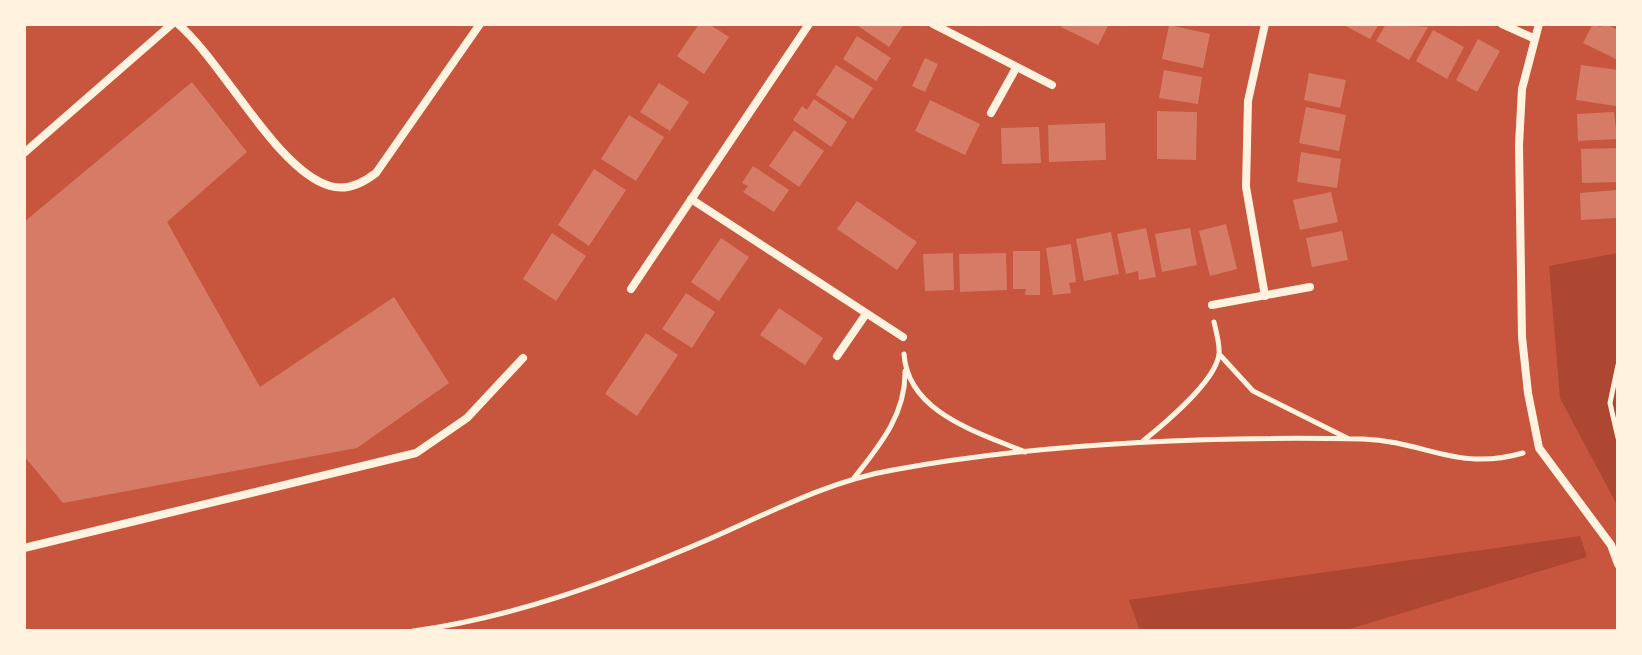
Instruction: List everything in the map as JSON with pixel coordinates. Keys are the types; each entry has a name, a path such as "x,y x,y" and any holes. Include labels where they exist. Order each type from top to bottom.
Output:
{"street":[{"path":"24,153 175,24 199,41 283,151 314,178 331,187 364,183 376,173 480,24"},
{"path":"631,289 809,24"},
{"path":"933,24 1052,85"},
{"path":"1265,24 1248,101 1246,187 1265,296"},
{"path":"1502,24 1533,38"},
{"path":"1539,24 1522,89 1519,145 1522,337 1528,393 1539,448 1611,545 1618,564"},
{"path":"991,113 1016,68"},
{"path":"691,199 903,337"},
{"path":"1212,305 1310,287"},
{"path":"837,356 866,314"},
{"path":"24,548 355,471 416,453 467,418 523,358"}],"path":[{"path":"1212,305 1219,355 1253,391 1348,439"},
{"path":"853,480 881,444 906,393 903,337"},
{"path":"1141,443 1195,392 1219,355"},
{"path":"1618,365 1610,403 1618,438"},
{"path":"905,370 925,402 1027,453"},
{"path":"413,631 466,624 538,606 853,480 893,469 1027,453 1197,439 1348,439 1398,443 1469,461 1500,459 1539,448"}],"shaded area":[{"path":"1618,253 1618,507 1560,398 1549,266"},
{"path":"1580,536 1587,557 1343,631 1140,631 1129,600"}],"building":[{"path":"699,24 709,24 729,37 704,74 677,56"},
{"path":"855,24 904,24 889,47"},
{"path":"1062,24 1109,24 1098,45 1061,27"},
{"path":"1342,24 1379,24 1370,39"},
{"path":"1386,24 1428,27 1409,60 1376,41"},
{"path":"1593,24 1600,27 1606,24 1618,30 1618,60 1583,43"},
{"path":"1169,25 1210,34 1203,68 1162,59"},
{"path":"1433,30 1464,47 1447,79 1416,61"},
{"path":"857,36 891,58 876,81 843,59"},
{"path":"1478,39 1500,51 1477,92 1456,80"},
{"path":"925,58 938,64 925,92 912,86"},
{"path":"836,65 873,88 853,119 816,95"},
{"path":"1581,65 1618,70 1616,106 1576,100"},
{"path":"1164,70 1202,77 1198,104 1159,98"},
{"path":"1309,73 1346,80 1340,108 1304,100"},
{"path":"192,82 247,152 167,222 260,387 394,297 449,383 357,448 63,503 24,456 24,222"},
{"path":"659,83 689,102 670,131 640,112"},
{"path":"814,99 847,122 831,147 793,120 802,106 807,110"},
{"path":"930,100 980,124 965,155 915,131"},
{"path":"1306,107 1346,115 1339,151 1299,143"},
{"path":"1157,111 1197,112 1196,160 1157,159"},
{"path":"1614,112 1617,139 1578,141 1577,114"},
{"path":"629,115 664,137 636,181 601,159"},
{"path":"1105,123 1106,160 1049,162 1048,125"},
{"path":"1039,127 1041,163 1002,164 1001,128"},
{"path":"794,130 824,151 799,187 769,166"},
{"path":"1618,148 1618,182 1582,183 1581,149"},
{"path":"1301,152 1341,159 1337,188 1297,182"},
{"path":"753,166 789,190 774,212 743,192 748,186 742,183"},
{"path":"594,169 626,190 589,246 558,225"},
{"path":"1616,190 1617,218 1581,220 1580,193"},
{"path":"1331,192 1338,222 1300,230 1293,200"},
{"path":"857,201 917,242 897,270 837,229"},
{"path":"1226,224 1237,269 1210,276 1199,231"},
{"path":"1146,228 1156,277 1139,280 1138,271 1126,274 1117,234"},
{"path":"1190,228 1197,265 1162,272 1155,234"},
{"path":"1342,231 1348,260 1312,267 1306,238"},
{"path":"1111,232 1119,274 1084,281 1076,239"},
{"path":"552,233 586,256 556,301 523,279"},
{"path":"721,238 749,257 719,301 691,282"},
{"path":"1071,244 1076,282 1069,283 1071,293 1053,295 1046,248"},
{"path":"1013,251 1040,251 1040,295 1025,295 1026,289 1013,289"},
{"path":"953,253 954,290 925,291 923,254"},
{"path":"1006,253 1007,290 960,292 959,254"},
{"path":"686,293 715,312 692,348 662,329"},
{"path":"779,308 823,338 805,365 760,335"},
{"path":"646,333 678,355 637,416 605,394"}]}
